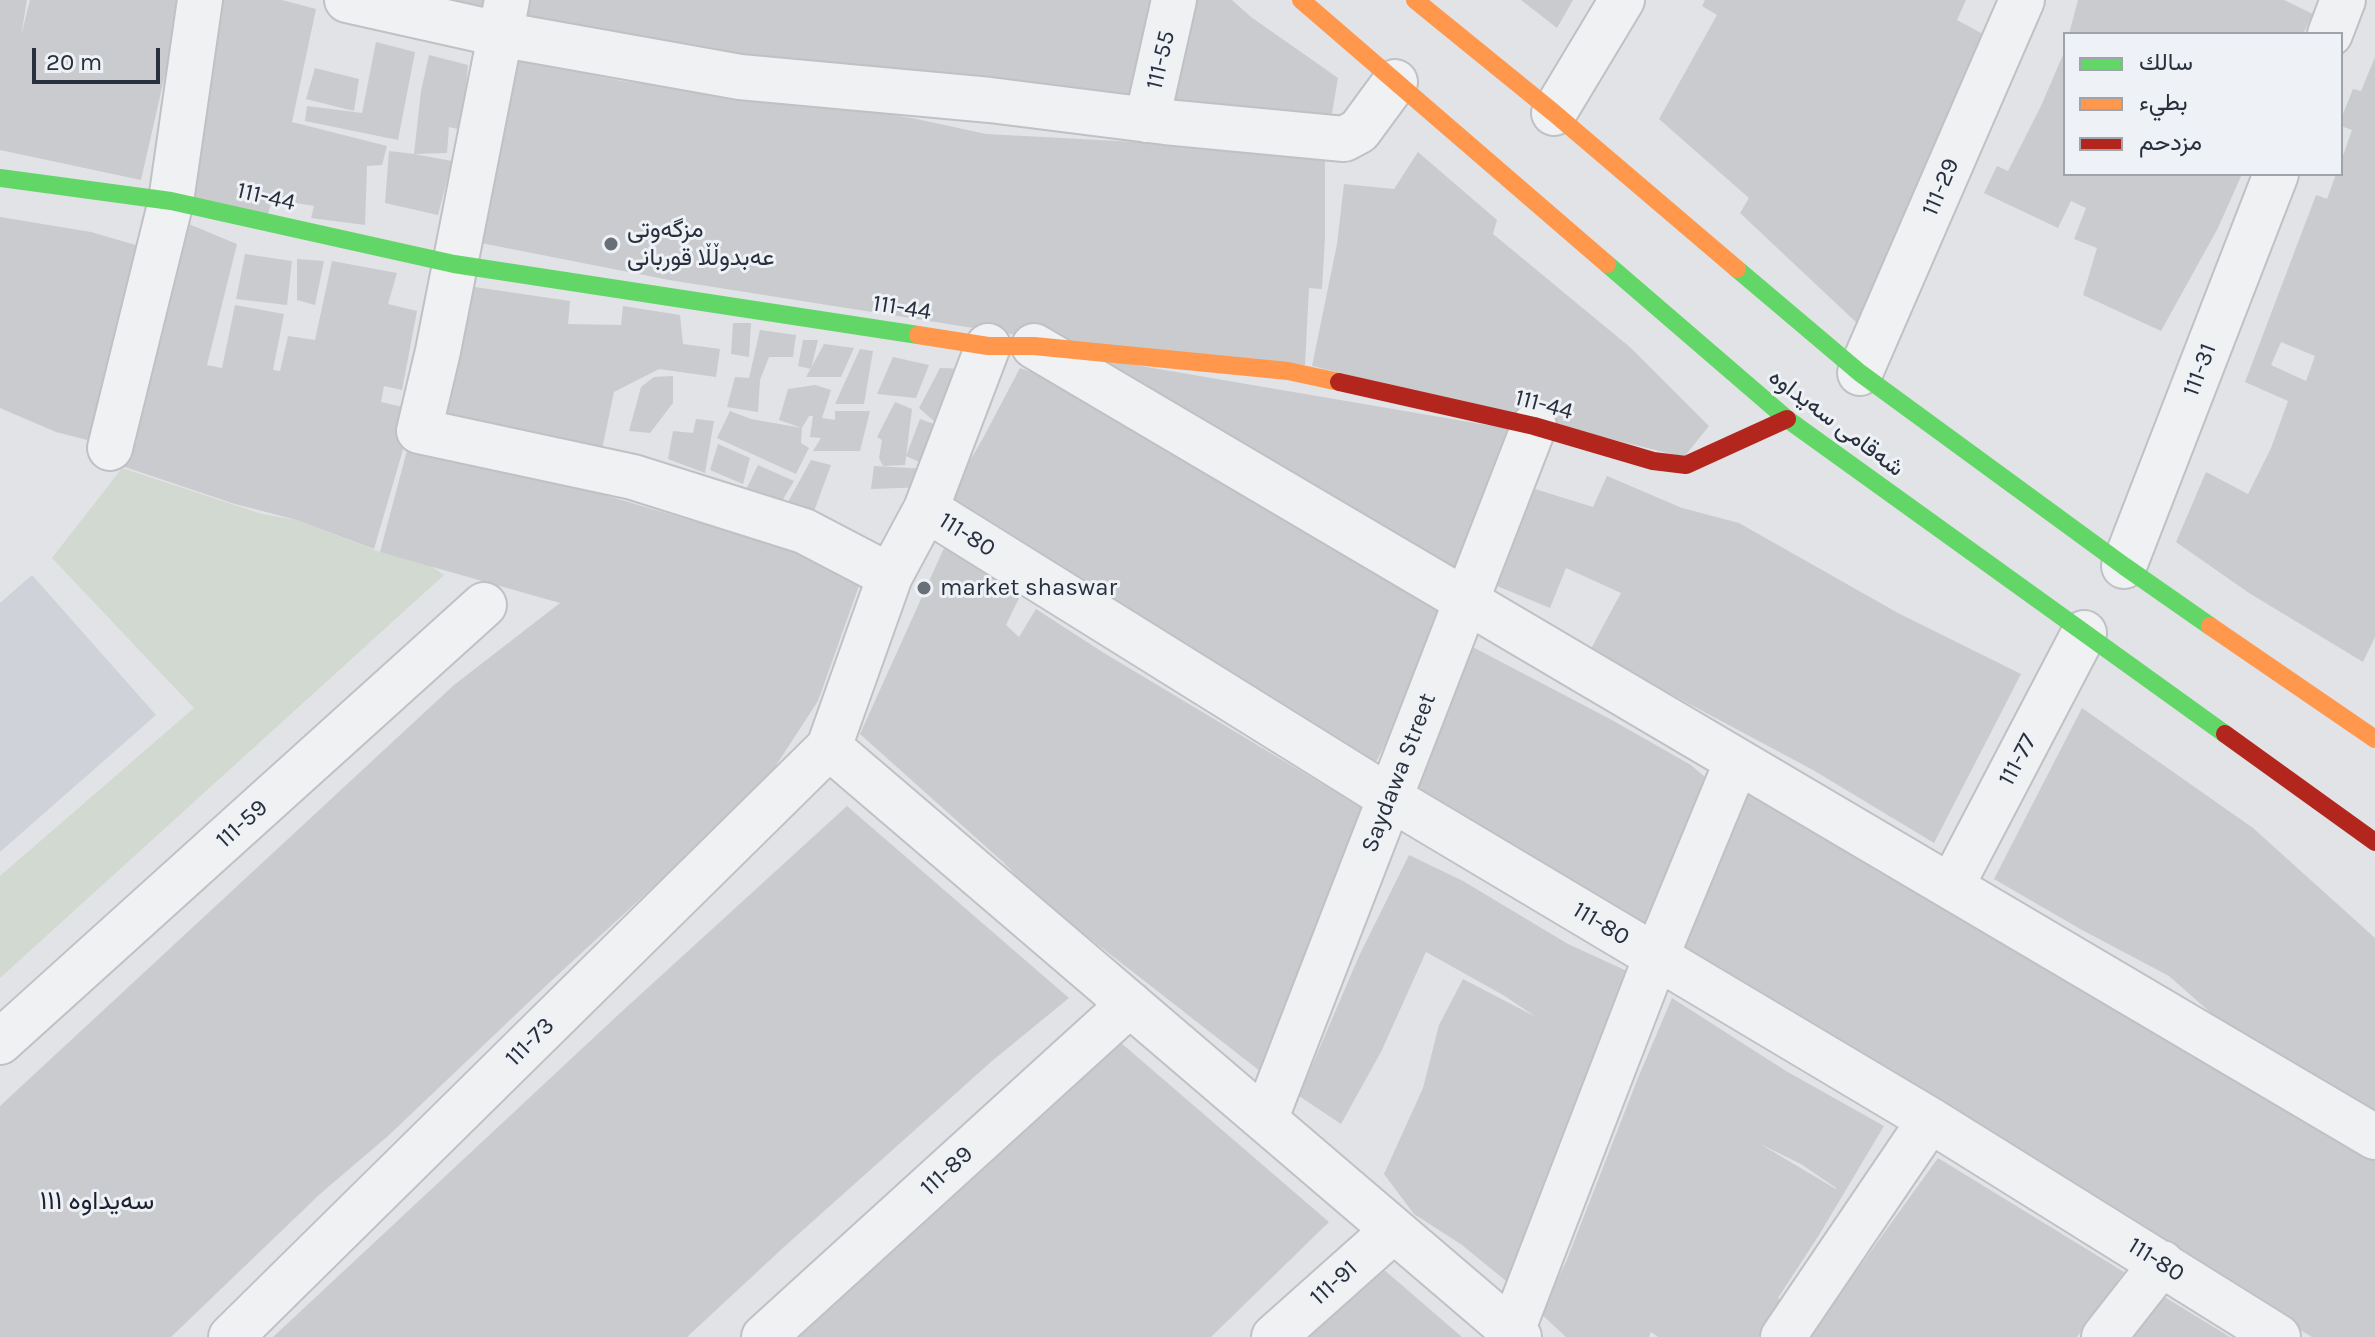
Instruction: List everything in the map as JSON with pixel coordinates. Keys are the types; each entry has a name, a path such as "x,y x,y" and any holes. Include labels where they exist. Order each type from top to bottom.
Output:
{"street":[{"path":"110,448 171,201 200,0"},
{"path":"347,0 503,17 740,77 990,100 1147,120 1344,139 1359,131 1395,82"},
{"name":"111-55","path":"1147,120 1174,0"},
{"name":"شەقامی سەیداوە","path":"1301,0 1787,419 2375,842"},
{"path":"1415,0 1554,113 1860,373 2124,566 2375,739"},
{"path":"1554,113 1622,0"},
{"name":"111-29","path":"1860,373 2022,0"},
{"path":"2331,32 2343,0"},
{"path":"503,17 438,351 419,431 633,477 804,531 890,576"},
{"name":"111-31","path":"2124,566 2275,176"},
{"name":"111-44","path":"0,178 171,201 454,264 988,346 1034,346 1288,371 1534,426 1653,461 1686,465 1787,419"},
{"path":"988,346 926,509 890,576 829,747 1516,1334 1656,957 1737,761"},
{"path":"1034,346 2375,1137"},
{"name":"Saydawa Street","path":"1265,1120 1534,426"},
{"name":"111-80","path":"926,509 1390,798 1930,1120 2278,1337"},
{"name":"111-59","path":"0,1042 484,605"},
{"name":"111-77","path":"1951,887 2084,633"},
{"name":"111-73","path":"231,1337 829,747"},
{"name":"111-89","path":"764,1337 1130,1004"},
{"path":"1783,1337 1930,1120"},
{"name":"111-91","path":"1274,1337 1394,1230"},
{"path":"2104,1337 2162,1263"}],"shaded area":[{"path":"122,468 262,514 297,520 380,552 428,564 444,575 0,978 0,876 194,708 52,558"},
{"path":"32,575 156,715 0,852 0,603"}],"building":[{"path":"0,0 27,0 21,36 30,0 182,0 141,180 0,150"},
{"path":"223,0 282,0 316,9 292,122 387,146 382,165 367,166 365,225 311,218 314,206 272,199 268,214 183,198"},
{"path":"415,0 495,0 490,21"},
{"path":"529,0 1166,0 1144,114 525,24"},
{"path":"1184,0 1232,0 1251,17 1338,78 1328,137 1161,111"},
{"path":"1521,0 1573,0 1557,28"},
{"path":"1705,0 1966,0 1957,20 1996,41 1935,147 1918,184 1935,193 1858,324 1740,213 1749,198 1659,119 1717,15 1702,6"},
{"path":"2078,0 2284,0 2313,14 2304,32 2070,32"},
{"path":"376,42 415,52 398,140 305,121 307,106 362,113"},
{"path":"429,55 468,65 462,130 449,127 447,153 414,154 421,91"},
{"path":"2063,55 2063,176 2241,176 2218,228 2161,331 2083,295 2097,248 2074,239 2086,208 2071,201 2058,228 1984,193 1997,166 2008,171"},
{"path":"2375,57 2375,637 2363,662 2249,593 2176,542 2206,472 2248,494 2271,448 2288,401 2245,382 2316,195 2327,199 2335,176 2343,176 2343,155 2352,130 2343,127 2343,114 2353,89 2361,91","holes":["2281,342 2315,356 2306,381 2271,365"]},
{"path":"516,59 622,81 847,108 986,134 1325,152 1322,289 1309,288 1305,365 1075,344 669,280 481,243"},
{"path":"315,68 359,79 354,111 306,99"},
{"path":"389,151 452,161 438,215 385,203"},
{"path":"1418,152 1497,220 1493,234 1631,348 1709,426 1684,457 1312,366 1337,244 1344,184 1394,189"},
{"path":"0,217 91,232 139,246 99,443 56,432 0,408"},
{"path":"179,220 237,244 207,365 222,368 235,305 284,314 273,370 280,371 288,336 315,340 332,261 397,273 388,304 417,311 402,390 384,386 381,402 412,409 374,549 297,520 235,504 110,462"},
{"path":"245,254 292,261 287,305 236,299"},
{"path":"297,259 324,261 315,305 297,300"},
{"path":"468,286 570,301 568,324 621,325 623,306 680,315 683,344 720,349 716,377 659,369 614,392 600,459 438,413"},
{"path":"733,323 751,323 749,357 731,354"},
{"path":"760,330 796,335 793,357 769,357 760,380 758,412 727,407 735,377 749,378"},
{"path":"803,340 818,340 811,369 798,366"},
{"path":"824,344 854,348 841,377 806,377"},
{"path":"860,349 873,351 864,404 835,404"},
{"path":"1047,350 1522,431 1464,584"},
{"path":"893,357 929,365 916,398 877,394"},
{"path":"940,368 968,369 945,431 919,408"},
{"path":"1020,368 1100,395 1454,614 1370,773 939,513"},
{"path":"673,376 673,403 650,433 629,431 641,387 654,377"},
{"path":"815,385 831,390 822,418 835,420 835,411 870,411 860,451 813,451 821,438 810,437 813,416 809,416 802,428 779,420 788,389"},
{"path":"895,402 912,409 905,465 883,466 879,458 882,440 877,437"},
{"path":"730,411 751,419 802,428 801,443 809,448 796,474 717,438"},
{"path":"696,419 714,421 705,473 668,459 673,431 693,433"},
{"path":"920,419 937,425 926,465 906,456"},
{"path":"409,443 550,479 785,548 860,583 818,701 762,787 388,1136 320,1194 171,1337 0,1337 0,1106 454,685 560,603 380,552"},
{"path":"718,444 750,458 743,484 710,470"},
{"path":"811,460 831,465 809,525 783,511"},
{"path":"758,465 794,481 773,516 739,504"},
{"path":"874,466 927,469 926,487 871,489"},
{"path":"1607,476 1682,508 1739,523 1898,613 2021,674 1934,843 1813,770 1650,683 1587,656 1621,593 1566,568 1550,608 1497,586 1535,489 1593,507"},
{"path":"949,537 1007,566 997,587 1019,598 1006,625 1019,637 1036,609 1374,815 1274,1082 1038,898 1003,862 860,734"},
{"path":"1467,644 1610,719 1691,765 1705,777 1649,929 1409,799"},
{"path":"2082,708 2253,828 2375,938 2375,1123 2237,1036 2169,976 1994,879"},
{"path":"1745,787 2375,1161 2375,1337 2312,1337 1681,950"},
{"path":"847,806 1069,998 992,1061 687,1337 273,1337 618,1015"},
{"path":"1409,855 1463,881 1568,944 1640,977 1506,1281 1462,1245 1414,1214 1384,1174 1423,1088 1439,1025 1463,979 1536,1017 1426,952 1381,1052 1341,1124 1299,1096 1359,956"},
{"path":"1672,998 1786,1071 1884,1126 1778,1298 1781,1301 1759,1337 1658,1337 1651,1332 1649,1337 1566,1337 1540,1313 1566,1262","holes":["1760,1144 1801,1164 1836,1189"]},
{"path":"1113,1036 1329,1222 1211,1337 796,1337"},
{"path":"1938,1158 2124,1272 2077,1337 1809,1337"},
{"path":"1382,1268 1462,1337 1309,1337"},
{"path":"2163,1296 2230,1337 2133,1337"}],"traffic: fast":[{"path":"0,178 171,201 454,264 918,335"},
{"path":"1607,264 1787,419 2225,734"},
{"path":"1737,269 1860,373 2210,626"}],"traffic: slow":[{"path":"1301,0 1607,264"},
{"path":"1415,0 1737,269"},
{"path":"918,335 988,346 1034,346 1288,371 1339,382"},
{"path":"2210,626 2375,739"}],"traffic: jam":[{"path":"1339,382 1534,426 1653,461 1686,465 1787,419"},
{"path":"2225,734 2375,842"}],"place":[{"name":"مزگەوتی عەبدوڵڵا قوربانی","path":"611,244"},
{"name":"market shaswar","path":"924,588"}],"district":[{"name":"سەیداوە ١١١","path":"97,1202"}]}
